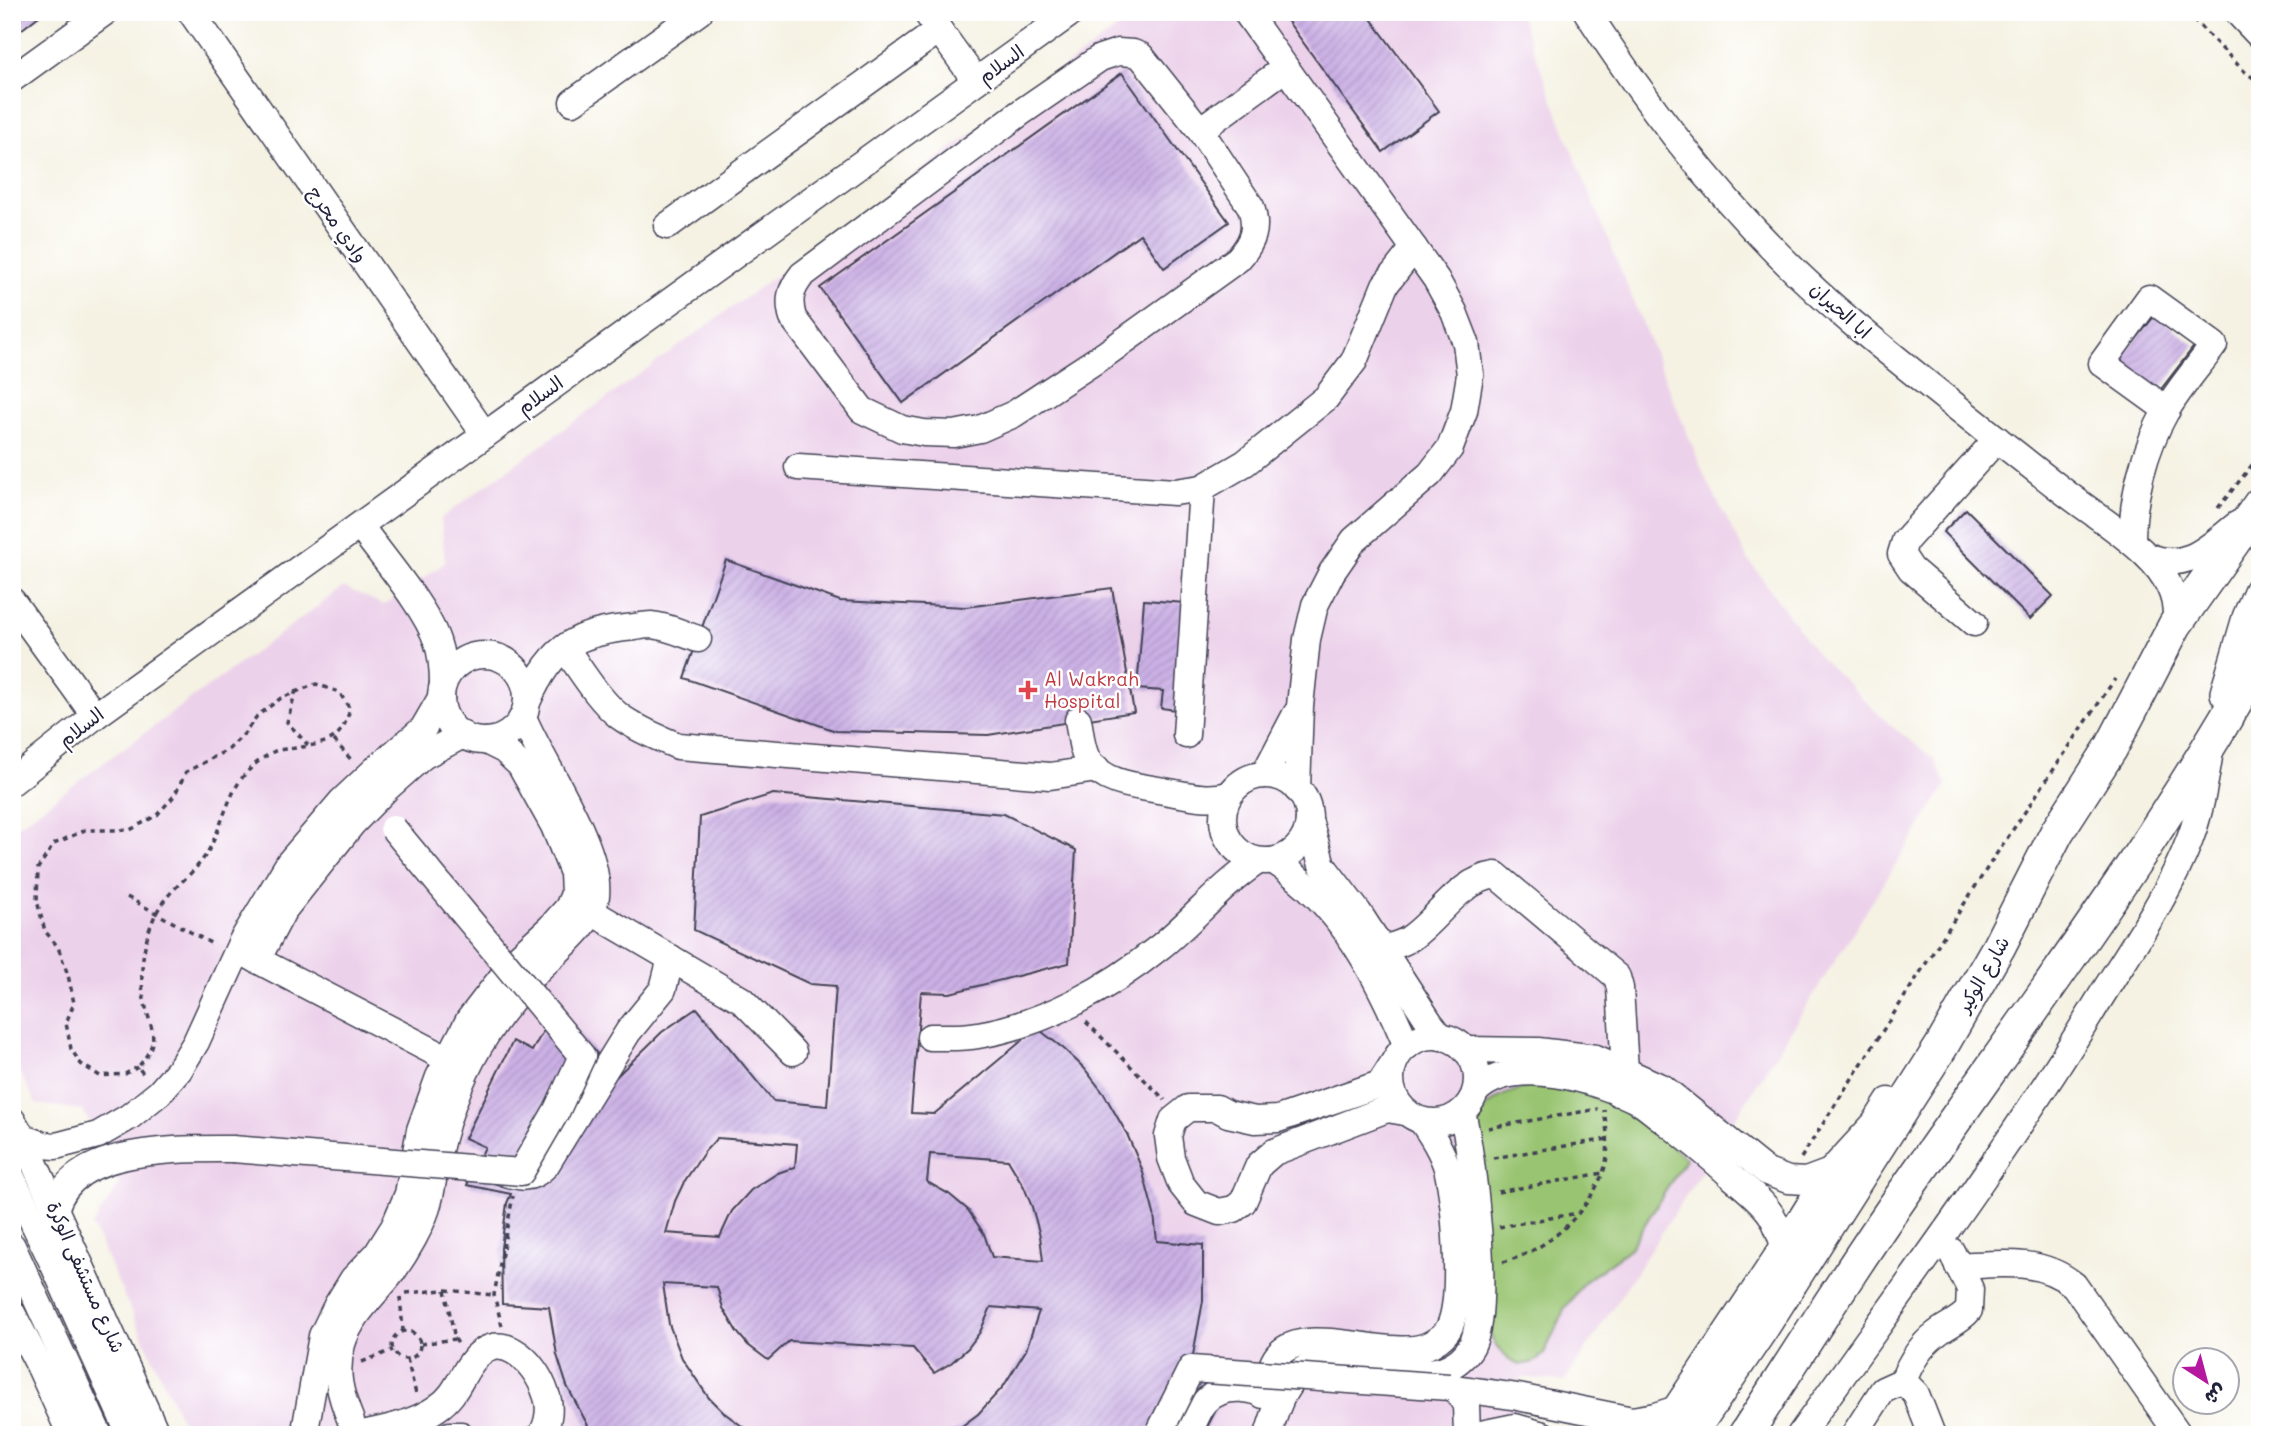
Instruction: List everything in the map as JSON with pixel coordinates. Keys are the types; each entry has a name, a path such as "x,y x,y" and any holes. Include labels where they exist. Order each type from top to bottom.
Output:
{"main road":[{"path":"2242,12 2260,31"},
{"name":"شارع الوكير","path":"1683,1422 1761,1329 1941,1047 2000,946 2057,832 2111,748 2175,625 2260,503"},
{"path":"2215,739 2231,674 2260,592"},
{"path":"1745,1435 1889,1215 2055,981 2215,739 2260,659"}],"street":[{"path":"12,79 105,12"},
{"name":"وادي محرج","path":"191,12 485,435"},
{"path":"573,102 699,12"},
{"name":"السلام","path":"12,782 95,716 1072,12"},
{"path":"1246,12 1436,279 1466,344 1470,375 1464,411 1450,448 1430,474 1354,540 1332,572 1315,605 1307,639 1300,706 1297,789"},
{"name":"ابا الحيران","path":"1587,12 1628,75 1689,155 1766,241 1853,323 2140,549 2160,561 2176,563 2203,551 2260,503"},
{"path":"667,226 932,21 976,81"},
{"path":"1118,52 1141,56 1200,130 1251,207 1255,218 1255,232 1250,245 1227,267 1107,353 1014,414 981,429 954,434 901,429 879,420 862,410 793,318 790,294 802,275 1020,113 1100,58 1118,52"},
{"path":"1200,130 1284,69"},
{"path":"798,467 1175,492 1202,488 1245,463 1326,398 1354,361 1385,285 1414,248"},
{"path":"2140,549 2132,523 2138,483 2166,410"},
{"path":"1974,623 1911,569 1901,555 1905,541 1997,439"},
{"path":"1186,736 1202,488"},
{"path":"360,526 426,618 442,635 461,647 513,666 521,676 527,687 525,708 531,737 573,816 595,868 596,899 587,919 534,973 458,1064"},
{"name":"ابا الحيران","path":"2140,549 2173,594 2176,606 2175,625"},
{"path":"12,601 95,716"},
{"path":"302,1430 321,1336 353,1279 377,1254 394,1227 429,1143 458,1086 458,1064 470,1020 506,971 568,908 574,894 573,873 554,826 520,765 504,750 451,726 444,713 443,661 426,618"},
{"path":"243,955 371,804 424,756 474,738 498,739 508,734 525,708 547,664 560,651 584,636 601,630 658,626 696,645"},
{"path":"18,1129 43,1145 56,1146 98,1135 129,1117 159,1093 180,1070 196,1042 289,863 366,777 423,729 450,673 459,663 470,657 529,660 560,651"},
{"path":"560,651 620,716 678,746 1050,776 1097,769 1113,779 1146,789 1206,799 1229,795"},
{"path":"1264,775 1300,706"},
{"path":"1084,720 1097,769"},
{"path":"1800,1435 1944,1235 2055,1070 2175,874 2201,804 2215,739"},
{"path":"1219,892 1226,877 1229,840 1222,821 1229,795 1238,785 1250,778 1276,776 1297,789 1306,803 1322,865 1358,912 1441,1037"},
{"path":"1146,789 1163,799 1198,812 1244,856 1266,861 1300,878 1353,941 1371,969 1400,1054 1390,1075 1391,1089 1396,1101 1439,1148 1447,1168 1457,1268 1454,1310 1449,1329 1440,1339 1425,1347 1406,1350 1321,1342 1300,1343 1289,1347 1278,1355 1268,1435"},
{"path":"52,1261 55,1208 66,1188 80,1174 110,1161 144,1152 232,1149 521,1172 557,1110 582,1056 371,804 342,801"},
{"path":"930,1037 976,1036 1020,1025 1063,1008 1119,976 1161,946 1219,892 1266,861 1287,856 1306,834 1309,820"},
{"path":"1383,949 1408,940 1469,885 1487,876 1496,875 1617,977 1620,988 1615,1090"},
{"path":"590,911 742,1000 793,1052"},
{"path":"243,955 458,1064"},
{"path":"429,1143 517,1177 533,1176 546,1165 628,1032 663,989 671,958"},
{"path":"1250,1435 1271,1396 1307,1366 1316,1364 1417,1373 1443,1369 1462,1359 1473,1344 1480,1310 1480,1268 1468,1112 1477,1076 1474,1062 1465,1050 1454,1041 1429,1036 1400,1054 1380,1084 1278,1119 1255,1120 1228,1114 1217,1108 1188,1108 1172,1120 1168,1136 1171,1158 1181,1184 1196,1203 1219,1212 1234,1209 1243,1202 1259,1165 1274,1152 1387,1110 1436,1123 1450,1120 1468,1112 1485,1082 1518,1073 1566,1075 1615,1090 1640,1102 1711,1157 1772,1215 1784,1246"},
{"path":"1658,1435 1683,1422 1829,1172 1875,1123 1892,1096 1941,1047"},
{"path":"1465,1050 1561,1053 1596,1058 1615,1090"},
{"path":"1615,1090 1663,1088 1767,1172 1788,1180 1806,1181 1829,1172"},
{"path":"129,1117 127,1130 131,1141 136,1149 144,1152"},
{"name":"شارع مستشفى الوكرة","path":"18,1129 157,1435"},
{"path":"362,1430 340,1392 338,1372 342,1343 356,1315 394,1270 414,1237 430,1200 432,1176 429,1143"},
{"name":"شارع مستشفى الوكرة","path":"12,1178 130,1435"},
{"path":"1854,1435 1883,1390 1903,1381 1910,1363 1921,1348 1969,1310 1969,1289 1944,1235"},
{"path":"12,1246 99,1435"},
{"path":"1958,1266 2019,1263 2060,1273 2074,1285 2179,1435"},
{"path":"12,1313 71,1435"},
{"path":"302,1430 328,1417 362,1430 422,1417 451,1396 470,1364 493,1347 508,1348 520,1353 530,1364 548,1397 548,1415 541,1435"},
{"path":"12,1352 20,1353 39,1365"},
{"path":"1158,1435 1191,1369 1451,1387 1518,1397 1632,1420 1655,1416 1683,1422"},
{"path":"1903,1381 1916,1394 1932,1435"},
{"path":"1451,1387 1466,1404 1467,1435"},
{"path":"1188,1435 1205,1401 1219,1393 1238,1389 1271,1396"},
{"path":"1476,1435 1480,1432 1515,1427 1543,1435"},
{"path":"450,1435 461,1435"}],"path":[{"path":"2186,12 2244,71 2260,83"},
{"path":"2218,509 2260,455"},
{"path":"1788,1180 2000,848 2119,673"},
{"path":"316,684 339,692 350,709 345,727 334,740 276,751 248,770 233,793 224,819 203,860 170,891 157,914 142,962 144,999 154,1030 150,1053 138,1067 125,1074 100,1076 81,1064 71,1049 66,1023 74,1003 65,965 58,947 45,931 37,901 38,868 54,844 85,830 130,830 157,815 174,796 186,772 229,749 257,716 296,690 316,684"},
{"path":"296,690 287,722 309,746"},
{"path":"334,740 366,777"},
{"path":"127,897 243,955"},
{"path":"1063,1008 1088,1023 1162,1099 1188,1108"},
{"path":"138,1067 159,1093"},
{"path":"1591,1083 1615,1090"},
{"path":"1468,1112 1615,1090"},
{"path":"1480,1268 1516,1258 1548,1241 1580,1213 1603,1173 1615,1090"},
{"path":"1471,1161 1608,1139"},
{"path":"1474,1197 1603,1173"},
{"path":"508,1348 494,1295 517,1177"},
{"path":"1477,1231 1580,1213"},
{"path":"371,1296 445,1290 494,1295"},
{"path":"445,1290 455,1339 470,1364"},
{"path":"400,1294 403,1330"},
{"path":"403,1330 412,1332 421,1343 414,1357 407,1359 400,1358 393,1350 393,1338 403,1330"},
{"path":"421,1343 455,1339"},
{"path":"338,1372 393,1350"},
{"path":"407,1359 422,1417"}],"shaded area":[{"name":"Al Wakrah Hospital","path":"1140,12 1519,12 1577,163 1705,477 1747,558 1817,654 1890,725 1934,759 1946,785 1711,1157 1565,1381 1521,1377 1515,1435 188,1435 92,1226 119,1185 98,1135 82,1110 36,1104 12,1057 12,830 344,587 384,605 445,563 441,518"}],"green space":[{"path":"1534,1086 1578,1089 1636,1117 1686,1158 1630,1248 1583,1283 1564,1310 1544,1354 1534,1362 1519,1365 1509,1360 1494,1343 1487,1328 1475,1137 1487,1107 1502,1096"}],"building":[{"path":"12,12 44,12 12,37"},
{"path":"1281,12 1366,12 1439,111 1383,152"},
{"path":"1122,73 1229,222 1164,268 1140,234 903,403 820,288"},
{"path":"2156,314 2195,345 2158,393 2118,362"},
{"path":"1966,509 2053,596 2030,619 1943,532"},
{"path":"726,560 840,601 966,607 1112,588 1134,712 988,735 836,731 684,678"},
{"path":"1144,600 1185,603 1176,710 1161,708 1163,691 1137,689"},
{"path":"773,794 1004,814 1076,850 1069,963 950,993 921,992 911,1113 934,1114 1037,1028 1084,1068 1104,1094 1127,1134 1142,1169 1154,1214 1157,1241 1203,1245 1203,1301 1193,1355 1215,1361 1196,1401 1216,1410 1203,1435 950,1435 978,1414 1003,1387 1026,1350 1039,1311 991,1307 980,1332 968,1348 934,1373 913,1348 789,1341 768,1360 748,1345 737,1332 723,1308 717,1287 663,1284 669,1324 682,1358 709,1398 754,1435 593,1435 567,1386 557,1355 549,1307 502,1304 501,1248 507,1203 511,1194 467,1185 485,1147 465,1138 513,1041 532,1051 556,1008 617,1076 662,1032 697,1008 773,1101 827,1106 836,986 810,984 694,930 700,817","holes":["717,1138 797,1144 795,1167 778,1173 751,1190 732,1211 720,1237 666,1233 675,1201 684,1182","930,1154 1008,1160 1032,1207 1043,1261 992,1257 984,1234 968,1210 949,1194 927,1182"]}],"place":[{"name":"Al Wakrah Hospital","path":"1028,690"}]}
